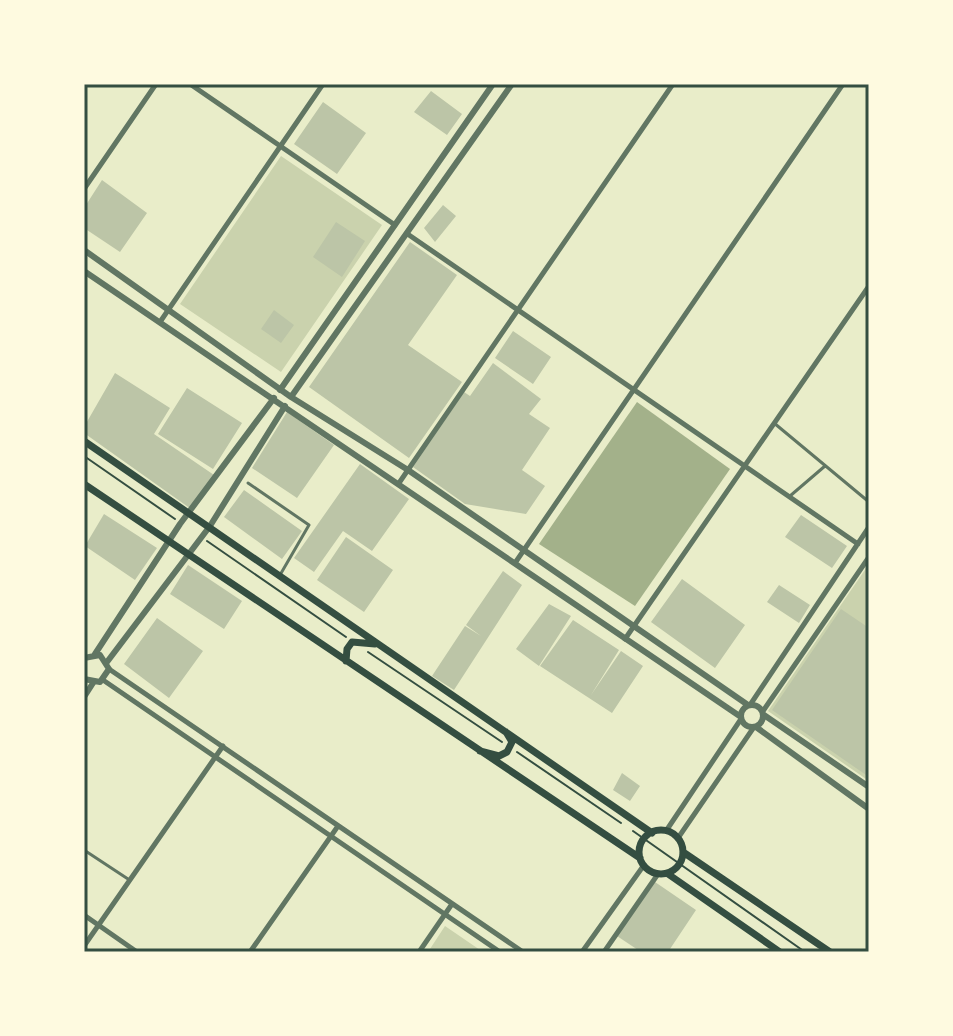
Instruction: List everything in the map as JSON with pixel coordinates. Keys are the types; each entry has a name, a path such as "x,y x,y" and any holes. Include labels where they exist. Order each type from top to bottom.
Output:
{"main road":[{"path":"84,441 652,833"},
{"path":"84,484 168,544 189,553 658,874 668,874 780,952"},
{"path":"346,661 347,649 352,642 368,641 384,648"},
{"path":"474,749 499,756 511,748 505,730"},
{"path":"642,861 644,839 652,833 666,831 678,838 683,852 679,866 668,874"},
{"path":"683,852 830,952"}],"street":[{"path":"84,189 156,84"},
{"path":"190,84 395,225"},
{"path":"160,322 323,84"},
{"path":"493,84 281,390 192,513 180,524 88,656 108,665 523,952"},
{"path":"103,680 108,665 210,526 291,397 409,235 512,84"},
{"path":"397,486 673,84"},
{"path":"515,563 843,84"},
{"path":"409,235 858,544"},
{"path":"84,250 291,397 408,470 525,549 633,629 763,713 869,787"},
{"path":"84,271 275,398 278,404 286,405 397,486 515,563 741,718 745,725 755,727 869,807"},
{"path":"625,639 869,286"},
{"path":"342,446 351,433"},
{"path":"666,831 869,527"},
{"path":"678,838 869,557"},
{"path":"84,679 93,683"},
{"path":"84,697 93,683 103,680"},
{"path":"103,680 500,952"},
{"path":"84,946 223,746"},
{"path":"250,952 338,826"},
{"path":"582,952 642,861"},
{"path":"604,952 658,874"},
{"path":"419,952 452,904"},
{"path":"84,915 137,952"}],"lane":[{"path":"774,423 869,502"},
{"path":"790,496 825,466"},
{"path":"248,483 309,525 280,575"},
{"path":"84,850 128,879"}],"path":[{"path":"84,456 180,524"},
{"path":"201,538 621,823"},
{"path":"633,831 805,952"}],"shaded area":[{"path":"281,156 382,225 281,372 180,304"},
{"path":"637,402 730,469 635,606 539,544"},
{"path":"869,564 869,781 768,711"},
{"path":"445,926 483,952 428,952"}],"building":[{"path":"431,91 462,114 447,135 414,112"},
{"path":"323,102 366,133 337,174 294,144"},
{"path":"102,180 147,213 120,252 84,228 84,208"},
{"path":"443,205 456,216 435,242 424,228"},
{"path":"336,222 365,241 342,277 313,257"},
{"path":"410,242 457,275 408,345 462,382 409,458 309,387"},
{"path":"274,310 294,325 281,343 261,329"},
{"path":"513,331 551,357 533,384 495,358"},
{"path":"493,363 541,399 529,414 550,428 522,470 545,486 526,514 465,504 413,467 464,392 470,396"},
{"path":"115,373 170,408 154,434 214,475 191,509 84,433 84,427"},
{"path":"187,388 242,423 213,469 158,434"},
{"path":"287,412 334,445 297,498 252,468"},
{"path":"360,464 409,499 372,551 343,531 314,572 294,558"},
{"path":"244,490 302,531 282,559 224,517"},
{"path":"104,514 157,548 135,580 85,546"},
{"path":"801,515 847,546 832,568 785,537"},
{"path":"346,537 393,570 364,612 317,580"},
{"path":"188,565 242,601 224,629 170,594"},
{"path":"503,571 522,585 454,690 432,676 465,626 481,636 466,625"},
{"path":"682,579 745,625 715,668 651,622"},
{"path":"779,585 810,605 799,623 767,602"},
{"path":"549,604 571,616 539,666 516,649"},
{"path":"841,609 869,628 869,777 772,710"},
{"path":"157,618 203,651 169,698 124,664"},
{"path":"573,620 619,650 591,695 621,651 643,666 612,713 540,666"},
{"path":"622,773 640,786 630,801 613,790"},
{"path":"655,882 696,910 668,952 641,952 617,936"}]}
